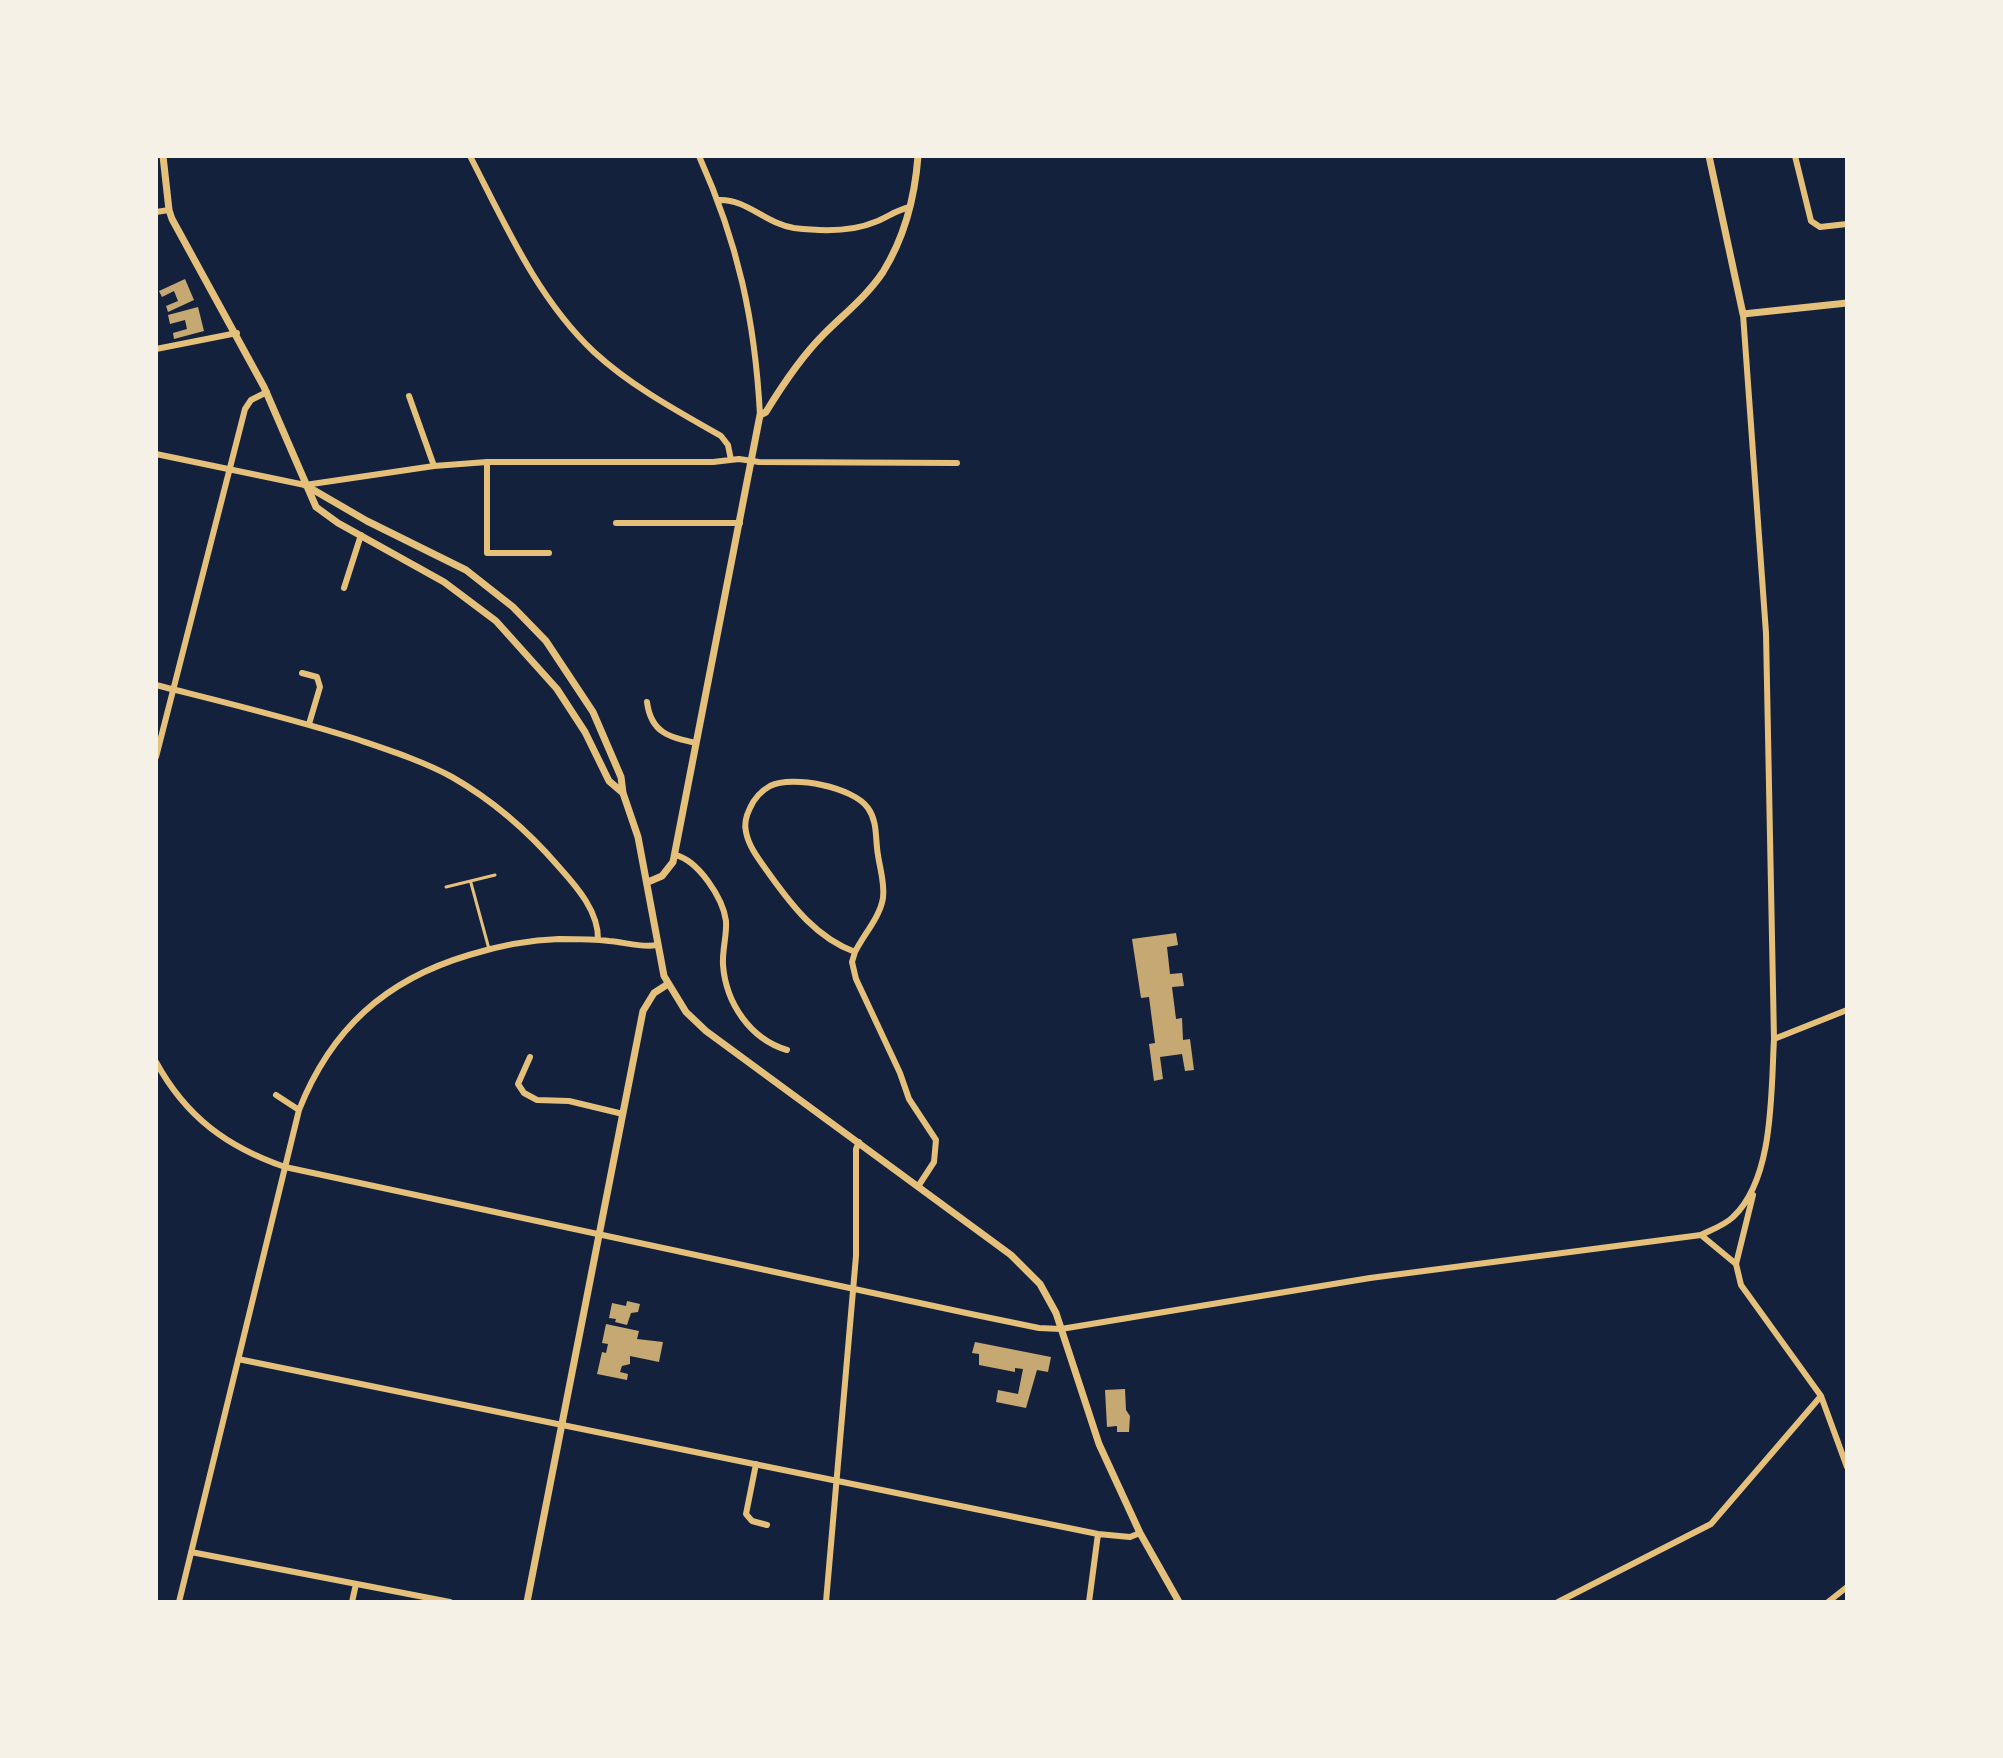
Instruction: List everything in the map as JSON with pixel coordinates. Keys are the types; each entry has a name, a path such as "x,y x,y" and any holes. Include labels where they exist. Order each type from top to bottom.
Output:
{"street":[{"path":"163,156 169,210 178,231 267,392 316,507 461,593 502,627 557,689 585,732 609,781 623,793"},
{"path":"470,156 526,263 572,329 594,352 641,388 721,436 728,445 731,460"},
{"path":"648,882 667,872 675,855 760,415 757,362 748,302 718,200 699,156"},
{"path":"760,415 766,412 805,354 882,273 910,207 918,156"},
{"path":"1709,156 1743,314 1766,633 1774,1039 1771,1101 1736,1264 1741,1285 1821,1396 1847,1467"},
{"path":"1795,156 1811,221 1820,227 1847,224"},
{"path":"718,200 732,200 775,223 812,229 866,225 898,209 910,207"},
{"path":"156,212 169,210"},
{"path":"1743,314 1847,303"},
{"path":"156,349 237,333"},
{"path":"156,757 245,409 251,400 267,392"},
{"path":"409,396 434,466"},
{"path":"156,454 305,485 367,521 466,570 533,626 593,712 621,777 648,882 657,945 668,984 686,1012 706,1031 1011,1255 1040,1284 1061,1329 1099,1444 1140,1533 1179,1602"},
{"path":"305,485 434,466 487,462 731,460 957,463"},
{"path":"487,462 487,553 549,553"},
{"path":"616,523 740,523"},
{"path":"344,588 361,535"},
{"path":"302,673 317,677 320,687 309,724"},
{"path":"156,685 309,724 389,750 451,776 489,801 535,839 566,874 592,911 598,940"},
{"path":"647,702 652,722 658,730 674,739 696,743"},
{"path":"855,952 835,944 806,920 753,849 746,833 746,819 756,797 769,787 786,783 826,786 860,800 871,813 876,828 884,894 879,911 852,962 856,979 909,1099 936,1140 934,1162 919,1185"},
{"path":"675,855 690,860 698,867 722,908 726,920 725,980 742,1019 761,1039 787,1050"},
{"path":"179,1602 299,1110 319,1064 350,1024 372,1004 418,974 443,963 522,942 557,939 657,945"},
{"path":"527,1602 643,1011 654,993 668,984"},
{"path":"1774,1039 1847,1010"},
{"path":"530,1057 518,1084 529,1097 583,1104 623,1114"},
{"path":"156,1062 178,1095 221,1138 258,1158 285,1167 1039,1328 1061,1329 1370,1278 1701,1235 1732,1219 1754,1190"},
{"path":"276,1095 299,1110"},
{"path":"826,1602 856,1256 856,1149 859,1142"},
{"path":"1701,1235 1736,1264"},
{"path":"238,1359 1098,1534 1130,1537 1140,1533"},
{"path":"1558,1602 1711,1524 1821,1396"},
{"path":"756,1464 746,1514 752,1521 767,1525"},
{"path":"1089,1602 1098,1534"},
{"path":"191,1552 450,1602"},
{"path":"352,1602 356,1584"},
{"path":"1828,1602 1847,1587"}],"lane":[{"path":"446,887 495,875"},
{"path":"471,883 489,949"}],"building":[{"path":"185,279 194,300 168,312 166,306 178,301 174,291 162,297 159,291"},
{"path":"198,307 204,331 174,339 173,333 187,329 185,320 170,324 168,315"},
{"path":"1176,933 1178,945 1167,947 1170,974 1182,973 1184,986 1172,987 1176,1019 1182,1018 1183,1040 1190,1039 1194,1070 1185,1071 1182,1054 1160,1057 1163,1079 1154,1081 1149,1044 1155,1043 1149,997 1141,998 1132,939"},
{"path":"627,1301 640,1304 638,1312 631,1313 627,1325 609,1318 612,1303 626,1306"},
{"path":"606,1324 639,1331 637,1339 663,1342 659,1362 630,1356 630,1364 622,1366 620,1372 628,1374 627,1380 597,1374 602,1352 606,1353 608,1344 602,1343"},
{"path":"975,1342 1051,1357 1048,1372 1037,1370 1026,1408 996,1402 998,1390 1018,1394 1023,1369 1015,1368 1015,1372 979,1365 979,1354 972,1353"},
{"path":"1125,1389 1126,1410 1130,1416 1129,1432 1117,1432 1117,1426 1107,1427 1105,1390"}]}
